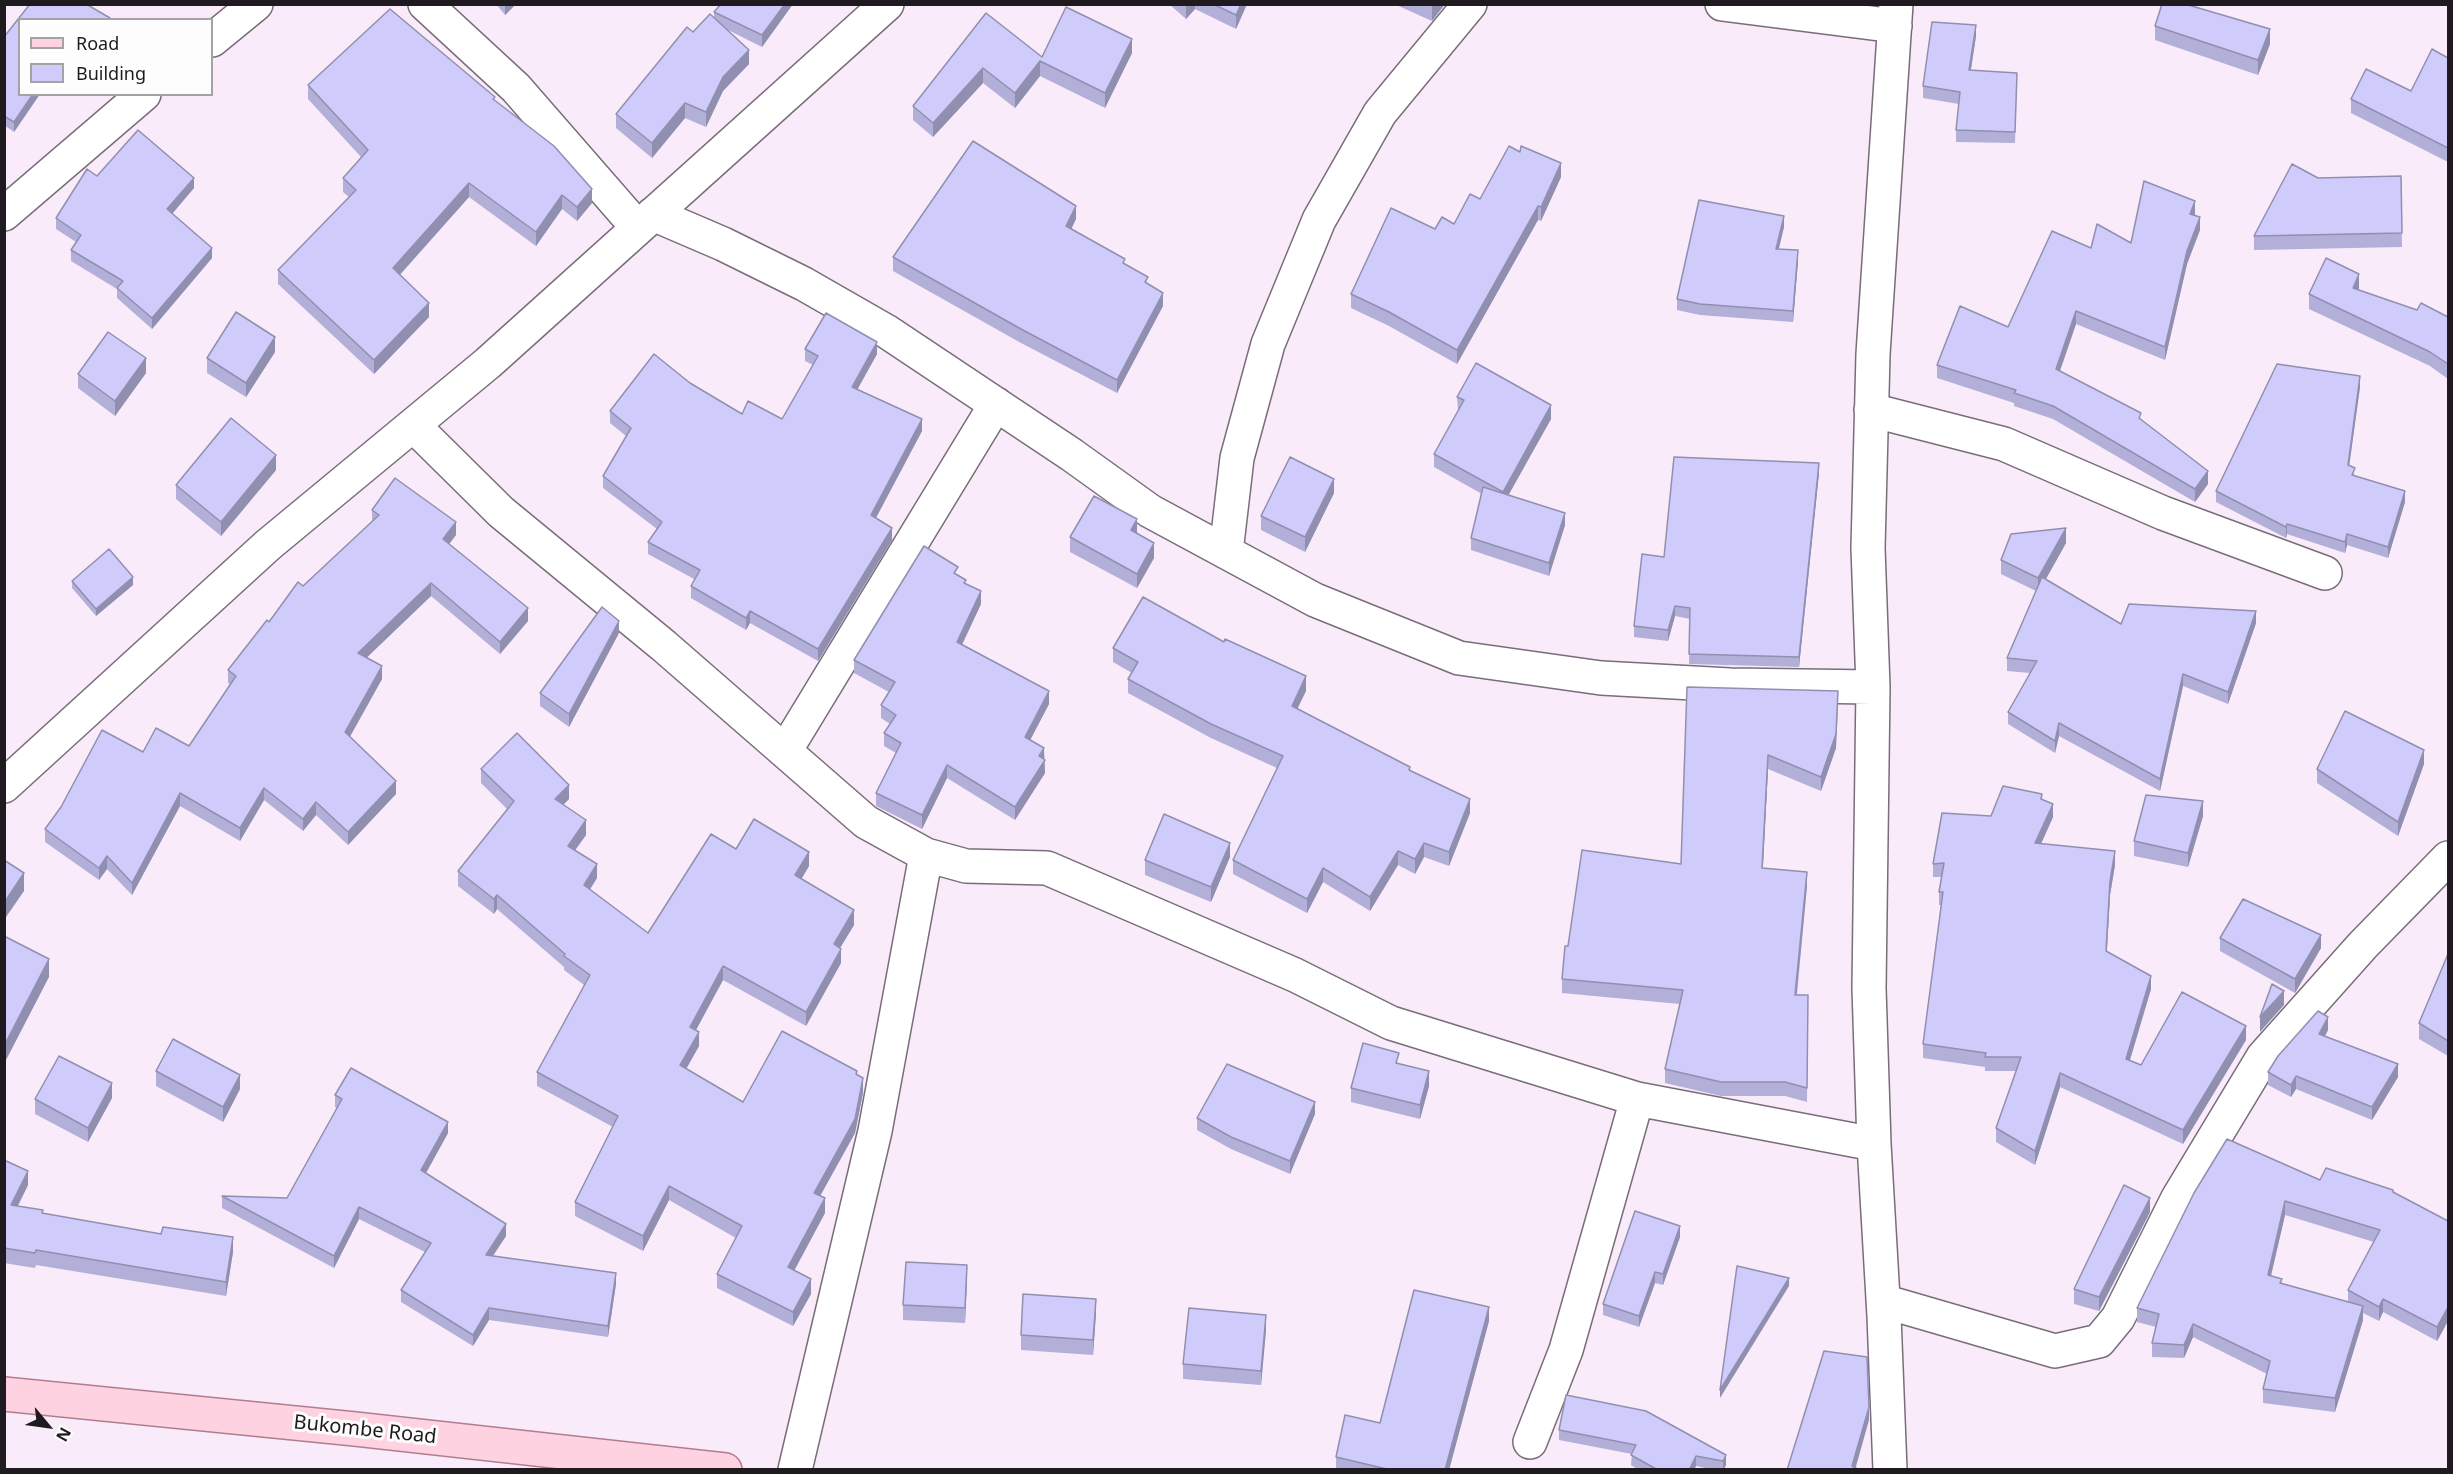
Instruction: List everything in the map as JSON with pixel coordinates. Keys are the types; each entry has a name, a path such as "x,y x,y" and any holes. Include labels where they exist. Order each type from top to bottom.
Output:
{"main road":[{"name":"Bukombe Road","path":"4,1394 356,1429 725,1470"}],"street":[{"path":"213,39 256,4"},
{"path":"425,4 516,88 646,221 723,244 804,284 886,332 996,404 1150,511 1315,600 1459,658 1601,678 1730,685 1873,687"},
{"path":"4,786 268,545 488,363 887,4"},
{"path":"1226,552 1237,458 1268,344 1319,220 1380,113 1470,4"},
{"path":"1722,4 1896,15 1871,410 1868,548 1873,687 1869,988 1890,1470"},
{"path":"4,214 142,96"},
{"path":"785,751 996,404"},
{"path":"1871,410 2004,444 2163,513 2325,573"},
{"path":"413,425 501,512 664,646 866,822 926,855 966,866 1047,868 1295,975 1391,1023 1637,1099 1874,1144"},
{"path":"795,1470 875,1131 926,855"},
{"path":"1883,1301 2055,1351 2099,1341 2118,1318 2178,1198 2263,1057 2363,945 2448,858"},
{"path":"1530,1442 1566,1350 1637,1099"}],"building":[{"path":"30,4 86,4 110,18 19,18"},
{"path":"721,4 785,4 762,35 714,12"},
{"path":"1213,4 1241,4 1236,15"},
{"path":"2162,4 2185,4 2270,29 2258,60 2155,26"},
{"path":"1066,7 1132,39 1105,93 1040,61 1015,93 983,68 933,123 913,106 986,13 1042,57"},
{"path":"390,9 495,97 493,99 554,146 592,189 577,207 562,195 536,232 469,183 393,268 429,303 374,360 278,270 356,190 343,178 368,150 308,85"},
{"path":"710,14 749,50 723,77 706,112 685,103 652,143 616,114 687,27 693,32"},
{"path":"18,19 18,96 32,96 14,122 4,116 4,37"},
{"path":"1932,22 1976,25 1969,70 2017,73 2015,132 1956,130 1960,92 1923,86"},
{"path":"2432,49 2448,58 2448,148 2351,99 2366,69 2411,91"},
{"path":"138,130 194,178 167,209 212,248 152,318 117,288 123,281 71,250 81,235 56,218 87,169 97,176"},
{"path":"973,141 1076,206 1066,226 1125,259 1123,263 1148,277 1145,282 1163,293 1117,380 893,257"},
{"path":"1509,146 1520,152 1521,146 1561,163 1541,207 1538,206 1457,350 1389,312 1351,294 1391,208 1435,229 1442,217 1454,224 1470,194 1480,199"},
{"path":"2292,164 2318,178 2401,176 2402,233 2254,236"},
{"path":"2144,181 2195,201 2190,214 2200,217 2187,251 2165,347 2076,311 2056,369 2141,413 2139,418 2208,471 2195,489 2053,406 2014,393 2016,390 1937,365 1960,306 2008,327 2052,231 2091,248 2097,224 2131,243"},
{"path":"1699,200 1784,216 1776,249 1798,250 1793,311 1700,304 1677,299"},
{"path":"2326,258 2359,274 2353,288 2417,310 2421,303 2448,317 2448,364 2430,352 2309,294"},
{"path":"236,312 275,337 246,383 207,358"},
{"path":"826,313 877,342 852,387 922,419 871,515 892,528 818,649 750,611 746,618 691,586 700,570 648,542 662,522 603,476 631,428 610,411 654,354 690,383 742,414 748,401 782,419 818,356 805,349"},
{"path":"108,332 146,358 115,401 78,374"},
{"path":"1476,363 1551,405 1503,492 1434,454 1464,400 1457,397"},
{"path":"2277,364 2360,376 2348,465 2355,468 2352,475 2405,491 2388,547 2347,534 2345,542 2287,524 2286,527 2216,491"},
{"path":"231,418 276,455 221,522 176,485"},
{"path":"1290,457 1334,479 1305,537 1261,516"},
{"path":"1674,457 1819,463 1799,657 1689,654 1690,608 1675,606 1668,630 1634,626 1642,554 1664,557"},
{"path":"395,478 456,522 443,539 528,608 500,642 431,583 358,653 382,666 345,732 396,781 348,832 316,802 303,819 264,788 240,828 180,793 132,883 107,856 99,868 45,829 61,807 102,730 143,752 156,728 189,746 236,676 228,670 267,620 269,622 298,582 303,586 379,515 372,510"},
{"path":"1483,487 1565,513 1549,563 1471,538"},
{"path":"1094,496 1137,519 1131,530 1154,543 1137,574 1070,537"},
{"path":"2066,528 2038,578 2001,560 2011,534"},
{"path":"924,546 958,567 954,573 966,580 964,583 981,591 957,642 1049,691 1025,737 1044,748 1039,756 1045,760 1015,807 947,765 922,815 876,793 901,743 884,733 896,715 881,705 895,682 854,660"},
{"path":"109,549 133,577 96,609 72,581"},
{"path":"2042,577 2121,624 2129,604 2256,611 2228,692 2183,674 2160,779 2059,723 2055,741 2008,712 2037,661 2007,658"},
{"path":"1143,597 1224,642 1225,639 1306,676 1292,706 1410,767 1409,770 1470,799 1449,852 1424,843 1415,859 1398,851 1370,897 1323,868 1307,899 1233,860 1283,756 1211,724 1128,679 1138,662 1113,648"},
{"path":"602,607 619,621 569,714 540,693"},
{"path":"1687,687 1838,691 1836,734 1821,777 1768,755 1762,868 1807,872 1795,995 1808,995 1807,1088 1785,1082 1721,1082 1665,1069 1683,990 1562,979 1565,946 1568,946 1582,850 1681,864"},
{"path":"2345,711 2424,750 2398,822 2317,769"},
{"path":"517,733 569,785 555,799 586,820 568,846 597,864 584,885 648,933 711,834 736,849 754,819 809,852 795,875 854,910 834,944 841,949 806,1012 723,966 690,1027 699,1032 680,1065 743,1102 782,1031 857,1071 856,1074 863,1078 855,1119 814,1193 825,1198 788,1267 811,1279 793,1312 717,1274 742,1226 669,1186 643,1236 575,1202 618,1116 537,1072 590,975 564,956 565,954 497,895 494,899 458,871 514,801 481,769"},
{"path":"2003,786 2042,794 2041,799 2053,804 2035,843 2115,851 2110,881 2106,951 2151,976 2126,1059 2141,1065 2182,992 2246,1026 2183,1130 2060,1073 2035,1151 1996,1128 2021,1057 1985,1057 1986,1053 1923,1044 1943,892 1939,892 1944,863 1933,864 1942,813 1991,816"},
{"path":"2146,795 2203,801 2188,853 2134,841"},
{"path":"1164,814 1230,843 1211,887 1145,860"},
{"path":"4,860 24,873 4,903"},
{"path":"2243,899 2321,935 2295,979 2220,938"},
{"path":"4,936 49,959 5,1044 4,1044"},
{"path":"2448,954 2448,1041 2419,1023"},
{"path":"2272,984 2284,991 2260,1017"},
{"path":"2318,1011 2328,1017 2319,1034 2398,1064 2372,1107 2296,1076 2291,1085 2268,1072 2278,1056"},
{"path":"173,1039 240,1075 223,1107 156,1071"},
{"path":"1363,1043 1399,1053 1396,1063 1429,1071 1420,1105 1351,1088"},
{"path":"59,1056 112,1083 88,1128 35,1099"},
{"path":"1227,1064 1315,1102 1290,1161 1231,1137 1197,1118"},
{"path":"351,1068 448,1122 421,1170 506,1224 486,1255 616,1273 608,1326 489,1308 473,1335 401,1290 431,1243 359,1207 334,1256 222,1196 287,1198 342,1099 335,1095"},
{"path":"2227,1139 2320,1180 2326,1168 2393,1190 2448,1221 2448,1307 2437,1327 2383,1299 2379,1307 2348,1290 2380,1230 2285,1201 2268,1275 2282,1279 2280,1283 2363,1306 2335,1398 2263,1389 2270,1361 2193,1324 2184,1345 2152,1343 2159,1314 2137,1308 2194,1193"},
{"path":"4,1160 28,1171 11,1205 43,1210 42,1213 161,1234 163,1227 233,1237 226,1282 36,1250 35,1253 4,1248"},
{"path":"2124,1185 2150,1198 2099,1297 2074,1289"},
{"path":"1635,1211 1680,1226 1663,1274 1655,1272 1639,1316 1603,1304"},
{"path":"906,1262 967,1265 965,1308 903,1305"},
{"path":"1737,1266 1789,1278 1720,1390"},
{"path":"1414,1290 1489,1307 1445,1470 1391,1470 1336,1457 1345,1415 1380,1423"},
{"path":"1023,1294 1096,1299 1093,1340 1021,1335"},
{"path":"1189,1308 1266,1315 1261,1371 1183,1364"},
{"path":"1824,1351 1867,1357 1869,1407 1852,1466 1859,1470 1787,1470"},
{"path":"1566,1395 1646,1411 1726,1455 1723,1461 1696,1456 1689,1470 1658,1470 1631,1455 1636,1445 1559,1430"}]}
